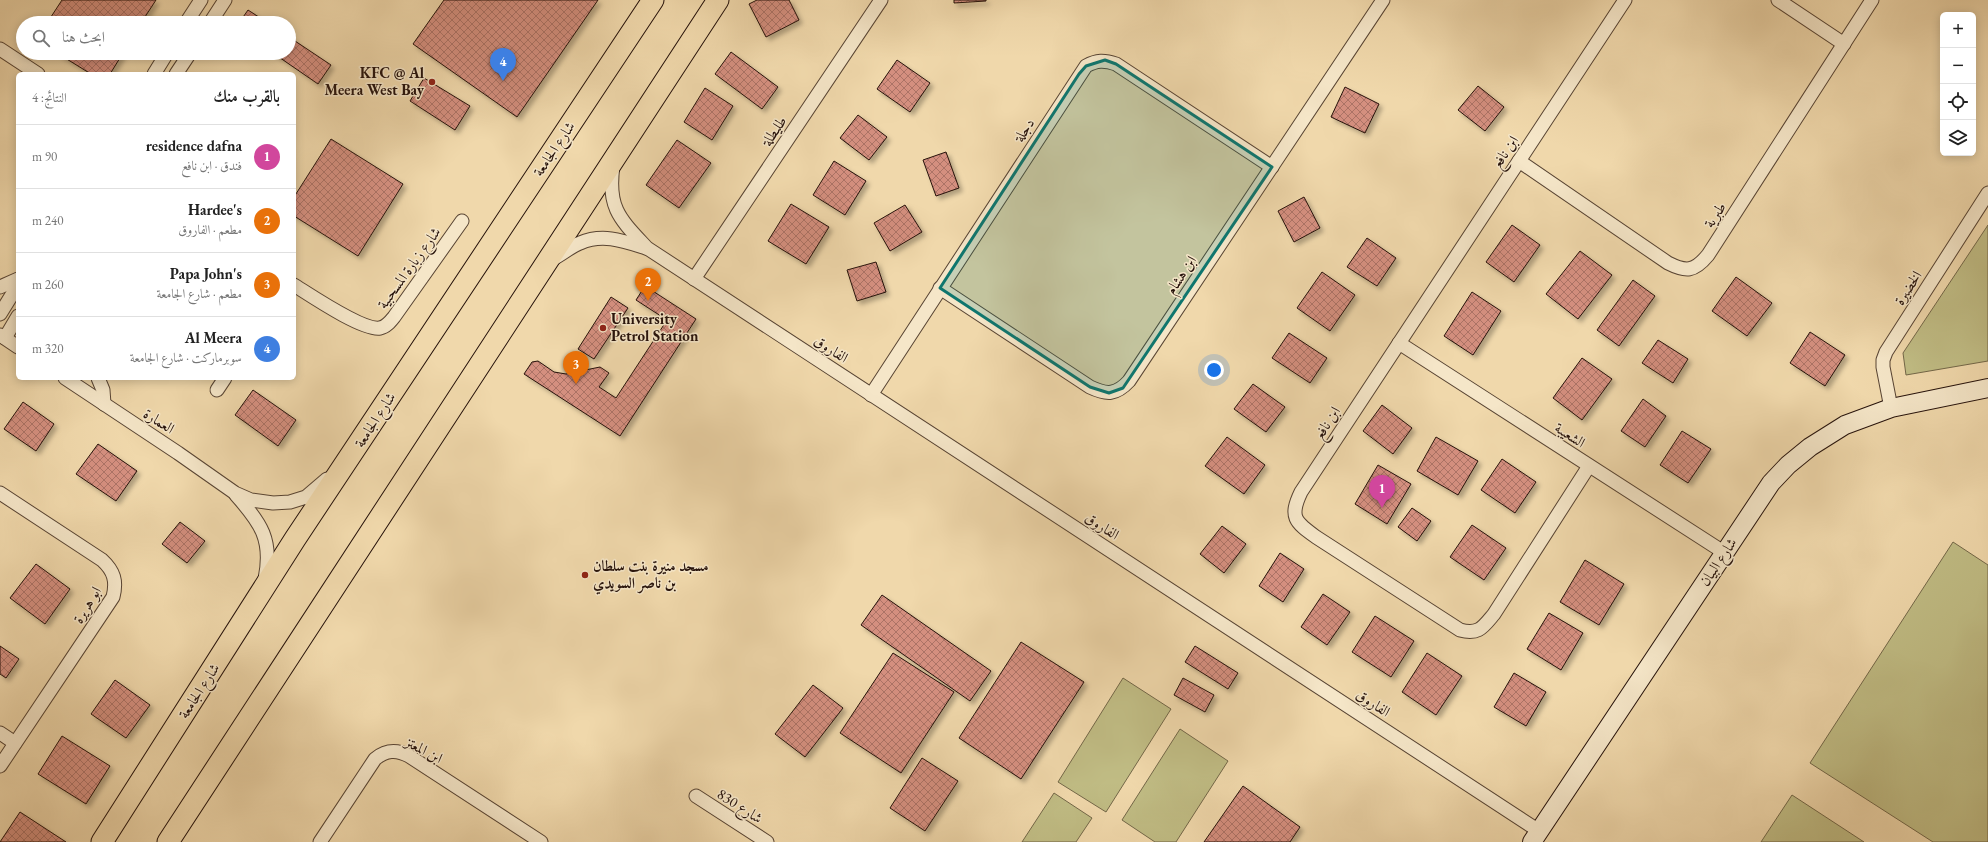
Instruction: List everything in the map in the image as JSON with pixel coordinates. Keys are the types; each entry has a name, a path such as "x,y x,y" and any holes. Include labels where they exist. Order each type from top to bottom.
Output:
{"main road":[{"name":"شارع الجامعة","path":"102,842 296,539 653,0"},
{"path":"168,842 718,0"}],"street":[{"path":"191,16 201,0"},
{"path":"215,16 225,0"},
{"name":"طليطلة","path":"694,279 881,0"},
{"name":"ابن هشام","path":"940,288 1090,387 1099,391 1116,392 1129,381 1383,0"},
{"name":"ابن نافع","path":"1589,466 1494,614 1478,631 1471,633 1460,630 1329,546 1298,522 1294,510 1301,492 1625,0"},
{"path":"1778,0 1844,44"},
{"name":"طبرية","path":"1519,161 1668,262 1681,269 1693,269 1701,264 1708,255 1872,0"},
{"path":"0,49 16,60"},
{"path":"17,60 35,72"},
{"path":"155,72 163,60"},
{"path":"177,72 185,60"},
{"name":"دجلة","path":"871,395 1079,74 1086,66 1096,61 1105,60 1116,64 1272,167"},
{"name":"الفاروق","path":"613,161 610,182 613,205 621,220 647,248 1536,837"},
{"name":"الخضيرة","path":"1891,408 1883,367 1883,360 1886,352 1988,193"},
{"name":"شارع زبارة المسحبية","path":"296,286 355,321 370,328 379,329 387,326 462,221"},
{"name":"الفاروق","path":"546,263 579,243 592,239 618,239 647,248"},
{"path":"0,286 16,280"},
{"path":"0,314 16,288"},
{"path":"16,318 2,336 16,346"},
{"name":"الشعيبة","path":"1399,343 1725,553"},
{"name":"العمارة","path":"67,380 235,493 251,500 273,503 290,502 306,497 352,455"},
{"path":"99,380 103,390 104,404"},
{"path":"217,390 224,380"},
{"name":"شارع البيان","path":"1536,837 1771,483 1788,465 1810,447 1845,424 1891,408 1987,388"},
{"name":"ابو هريرة","path":"0,493 102,560 110,567 116,586 113,597 0,766"},
{"name":"العمارة","path":"235,493 258,520 266,537 267,547 264,583 260,595 246,618"},
{"path":"0,733 15,743"},
{"name":"ابن المعتز","path":"320,842 375,759 383,753 392,751 402,752 409,756 541,842"},
{"name":"شارع 830","path":"696,796 766,842"}],"highlighted area":[{"path":"1105,60 1116,64 1272,167 1123,388 1109,393 1090,387 940,288 1079,74 1086,66"}],"shaded area":[{"path":"1988,225 1988,361 1906,375 1903,353"},
{"path":"1953,542 1988,565 1988,842 1933,842 1810,763"},
{"path":"1123,678 1171,709 1106,812 1058,782"},
{"path":"1180,729 1228,761 1176,842 1155,842 1122,820"},
{"path":"1054,793 1092,818 1076,842 1022,842"},
{"path":"1792,795 1864,842 1761,842"}],"building":[{"path":"62,0 156,0 146,16 52,16"},
{"path":"444,0 598,0 517,117 413,44"},
{"path":"757,0 789,0 799,20 766,37 749,4"},
{"path":"954,0 986,0 986,1 954,3"},
{"path":"248,10 257,16 244,16"},
{"path":"296,42 331,65 318,84 283,60 296,60"},
{"path":"731,52 778,87 762,109 715,74"},
{"path":"68,60 119,60 111,72 88,72"},
{"path":"897,60 930,83 910,112 877,89"},
{"path":"424,78 470,106 455,130 410,101"},
{"path":"1478,86 1504,107 1485,131 1458,110"},
{"path":"1345,87 1379,104 1365,133 1331,117"},
{"path":"705,88 733,106 712,140 684,122"},
{"path":"858,115 887,137 869,160 840,138"},
{"path":"331,139 403,184 358,256 296,217 296,194"},
{"path":"677,140 711,163 679,208 646,185"},
{"path":"946,152 959,188 936,196 923,160"},
{"path":"834,161 866,181 845,215 813,195"},
{"path":"1304,197 1320,228 1294,242 1278,211"},
{"path":"791,204 829,227 806,264 768,241"},
{"path":"905,205 922,232 890,251 874,223"},
{"path":"1512,225 1540,245 1514,282 1486,262"},
{"path":"1367,238 1396,258 1377,286 1347,267"},
{"path":"1580,251 1612,275 1578,319 1546,294"},
{"path":"876,262 886,292 857,301 847,270"},
{"path":"1322,272 1355,295 1330,331 1297,308"},
{"path":"1736,277 1772,303 1747,336 1712,311"},
{"path":"1633,280 1655,296 1619,346 1597,330"},
{"path":"645,286 696,319 620,436 524,374 532,362 538,361 554,372 566,374 600,367 609,373 599,387 616,398 667,320 636,300"},
{"path":"1472,292 1501,311 1473,355 1444,336"},
{"name":"University Petrol Station","path":"611,297 628,308 594,359 578,349"},
{"path":"1810,332 1845,355 1825,386 1790,363"},
{"path":"1289,333 1327,358 1310,383 1272,358"},
{"path":"1658,340 1688,359 1673,383 1642,363"},
{"path":"1582,358 1612,379 1582,420 1553,398"},
{"path":"1253,384 1285,407 1266,432 1234,409"},
{"path":"253,390 296,420 278,446 235,415"},
{"path":"1643,399 1666,416 1645,447 1621,431"},
{"path":"23,402 54,424 36,451 4,429"},
{"path":"1382,405 1412,428 1393,454 1363,431"},
{"path":"1682,431 1711,449 1688,483 1660,465"},
{"path":"1227,437 1265,465 1244,494 1205,466"},
{"path":"1436,437 1478,461 1458,495 1417,471"},
{"path":"98,444 137,471 116,501 76,474"},
{"path":"1502,459 1536,482 1515,513 1481,490"},
{"path":"1378,465 1411,484 1387,524 1355,504"},
{"path":"1412,508 1431,521 1417,541 1398,527"},
{"path":"180,522 205,541 187,563 162,544"},
{"path":"1472,525 1506,548 1484,580 1450,557"},
{"path":"1222,526 1246,544 1224,573 1200,554"},
{"path":"1280,553 1304,569 1283,602 1259,586"},
{"path":"1585,560 1624,584 1599,625 1560,602"},
{"path":"36,564 70,589 45,624 10,598"},
{"path":"1323,594 1350,612 1327,645 1301,627"},
{"path":"882,595 991,671 970,701 861,625"},
{"path":"1549,613 1583,633 1561,670 1527,649"},
{"path":"1375,616 1414,641 1391,677 1352,652"},
{"path":"1021,642 1084,682 1021,779 959,738"},
{"path":"0,646 19,659 6,678 0,674"},
{"path":"1195,646 1238,673 1228,689 1185,662"},
{"path":"893,653 954,692 901,773 840,733"},
{"path":"1427,653 1462,676 1436,715 1402,692"},
{"path":"1514,673 1546,692 1526,726 1494,707"},
{"path":"1183,678 1214,695 1205,712 1174,695"},
{"path":"115,680 150,705 126,738 91,714"},
{"path":"813,685 843,708 805,757 775,734"},
{"path":"62,736 110,766 86,804 38,774"},
{"path":"922,758 958,781 925,831 890,808"},
{"path":"1243,786 1300,827 1290,842 1204,842"},
{"path":"20,812 66,842 0,842"}],"place":[{"name":"Al Meera","path":"503,81"},
{"name":"KFC @ Al Meera West Bay","path":"432,82"},
{"name":"Hardee's","path":"648,301"},
{"name":"University Petrol Station","path":"603,328"},
{"name":"Papa John's","path":"576,384"},
{"name":"residence dafna","path":"1382,508"},
{"name":"مسجد منيرة بنت سلطان بن ناصر السويدي","path":"585,575"}]}
